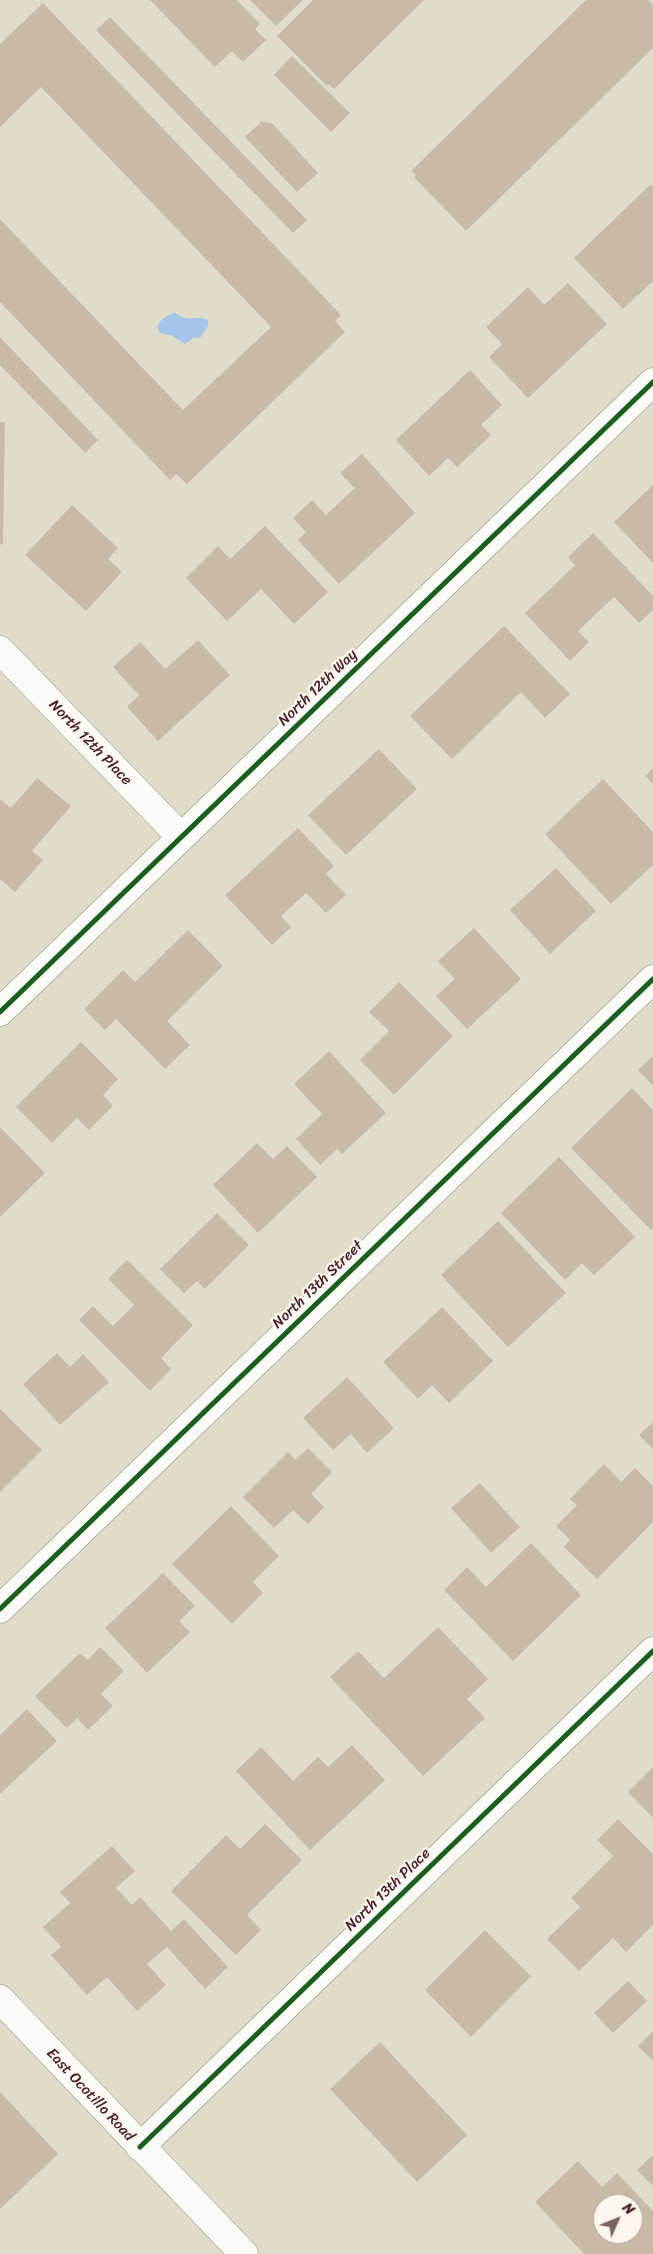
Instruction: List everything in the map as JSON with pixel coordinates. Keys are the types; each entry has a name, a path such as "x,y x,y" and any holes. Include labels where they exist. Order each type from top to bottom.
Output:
{"street":[{"name":"North 12th Way","path":"0,1012 653,382"},
{"name":"North 12th Place","path":"0,650 181,837"},
{"name":"North 13th Street","path":"0,1609 653,979"},
{"name":"North 13th Place","path":"140,2147 653,1651"},
{"name":"East Ocotillo Road","path":"0,2000 244,2254"}],"water":[{"path":"175,313 185,318 203,318 208,320 208,326 200,338 195,337 185,344 171,335 160,333 157,327 164,318"}],"building":[{"path":"150,0 237,0 260,24 255,29 266,40 243,62 232,51 215,67"},
{"path":"250,0 303,0 276,26"},
{"path":"313,0 424,0 334,89 329,84 327,86 277,36"},
{"path":"586,0 648,0 653,5 653,48 466,231 414,177 416,175 411,171"},
{"path":"43,3 341,315 335,321 345,332 187,484 176,474 170,480 0,302 0,219 183,410 271,327 41,87 0,127 0,44"},
{"path":"110,17 307,220 293,233 96,30"},
{"path":"292,56 350,113 331,132 274,75"},
{"path":"262,121 273,124 318,173 297,192 245,137"},
{"path":"651,184 653,187 653,281 623,309 574,258"},
{"path":"568,283 607,324 528,398 489,357 502,344 486,327 528,287 544,305"},
{"path":"0,337 98,440 85,453 0,365"},
{"path":"470,370 502,405 481,425 491,435 457,467 448,458 429,476 396,440"},
{"path":"0,422 5,422 3,545 0,544"},
{"path":"362,454 415,513 339,584 298,540 306,532 293,518 312,500 326,515 355,488 340,473"},
{"path":"653,485 653,563 614,522"},
{"path":"72,505 118,548 108,559 122,572 86,611 25,555"},
{"path":"265,526 328,592 294,624 261,589 227,621 186,578 218,546 230,559"},
{"path":"593,533 653,596 653,610 639,623 614,597 578,631 589,642 570,661 525,613 575,565 568,557"},
{"path":"504,626 570,694 545,718 521,692 452,759 410,716"},
{"path":"198,640 230,675 158,741 127,707 139,695 113,667 140,642 165,669"},
{"path":"379,749 417,789 346,855 308,815"},
{"path":"653,768 653,784 645,776"},
{"path":"37,778 71,806 32,851 43,860 15,892 0,879 0,799 11,808"},
{"path":"603,779 653,832 653,865 611,904 545,834"},
{"path":"298,828 334,866 326,874 346,895 326,913 306,893 281,916 291,927 272,945 225,895"},
{"path":"556,868 596,911 550,954 510,910"},
{"path":"474,928 521,979 467,1029 436,996 455,979 438,961"},
{"path":"188,930 223,966 167,1021 190,1045 165,1069 116,1019 105,1030 84,1009 123,970 135,982"},
{"path":"399,982 453,1036 394,1095 360,1060 389,1031 369,1012"},
{"path":"81,1042 118,1079 103,1095 113,1106 89,1130 77,1118 52,1143 16,1107"},
{"path":"329,1051 386,1113 342,1154 337,1149 320,1165 296,1139 322,1114 294,1084"},
{"path":"653,1056 653,1086 638,1070"},
{"path":"632,1088 653,1110 653,1228 651,1230 571,1148"},
{"path":"0,1127 45,1173 0,1217"},
{"path":"257,1143 273,1159 287,1146 317,1177 258,1233 213,1185"},
{"path":"559,1157 635,1237 594,1275 582,1263 565,1280 501,1213"},
{"path":"217,1213 249,1245 205,1289 197,1281 184,1293 160,1269"},
{"path":"498,1221 566,1293 508,1347 441,1275"},
{"path":"127,1260 193,1325 161,1358 171,1369 150,1391 79,1320 93,1306 113,1326 134,1305 108,1279"},
{"path":"442,1307 493,1361 449,1403 432,1385 418,1399 383,1362"},
{"path":"57,1353 70,1367 83,1354 109,1382 60,1425 23,1384"},
{"path":"347,1377 394,1428 367,1453 351,1434 333,1450 303,1418"},
{"path":"0,1409 42,1450 0,1492"},
{"path":"653,1422 653,1449 639,1435"},
{"path":"308,1448 332,1472 311,1494 324,1507 308,1524 293,1510 274,1528 243,1497 288,1452 295,1460"},
{"path":"604,1464 621,1482 635,1468 653,1486 653,1522 597,1579 564,1547 570,1540 556,1526 577,1505 570,1499"},
{"path":"480,1483 520,1527 491,1553 451,1508"},
{"path":"231,1506 279,1556 253,1582 263,1593 232,1624 172,1564"},
{"path":"531,1543 581,1595 513,1661 444,1590 467,1567 486,1587"},
{"path":"163,1573 195,1606 179,1621 190,1632 147,1673 105,1628"},
{"path":"438,1627 488,1679 467,1699 485,1718 423,1776 330,1677 358,1651 384,1678"},
{"path":"100,1647 124,1671 101,1694 113,1706 88,1730 77,1718 67,1728 35,1696 80,1653 88,1660"},
{"path":"27,1709 57,1741 0,1794 0,1735"},
{"path":"352,1745 385,1780 310,1850 236,1771 261,1747 293,1781 318,1757 328,1767"},
{"path":"653,1767 653,1818 628,1792"},
{"path":"618,1819 653,1854 653,1925 626,1952 613,1938 579,1971 547,1939 580,1907 571,1898 613,1856 597,1840"},
{"path":"265,1824 302,1860 247,1915 261,1930 236,1955 171,1891 226,1835 240,1849"},
{"path":"112,1846 135,1871 116,1888 132,1905 140,1897 171,1931 184,1919 228,1967 205,1989 167,1947 147,1964 166,1985 137,2011 107,1977 87,1995 51,1955 61,1947 43,1927 70,1903 60,1892"},
{"path":"485,1930 531,1976 471,2037 425,1990"},
{"path":"628,1981 647,2001 613,2033 594,2013"},
{"path":"653,2031 653,2061 638,2046"},
{"path":"380,2042 467,2135 417,2182 330,2089"},
{"path":"0,2092 58,2154 0,2209"},
{"path":"653,2155 653,2186 637,2170"},
{"path":"578,2161 602,2187 617,2173 637,2194 593,2194 593,2244 643,2244 643,2200 653,2211 653,2254 584,2254 535,2202"}],"cycle path":[{"path":"0,1012 653,382"},
{"path":"0,1609 653,979"},
{"path":"140,2147 653,1651"}]}
